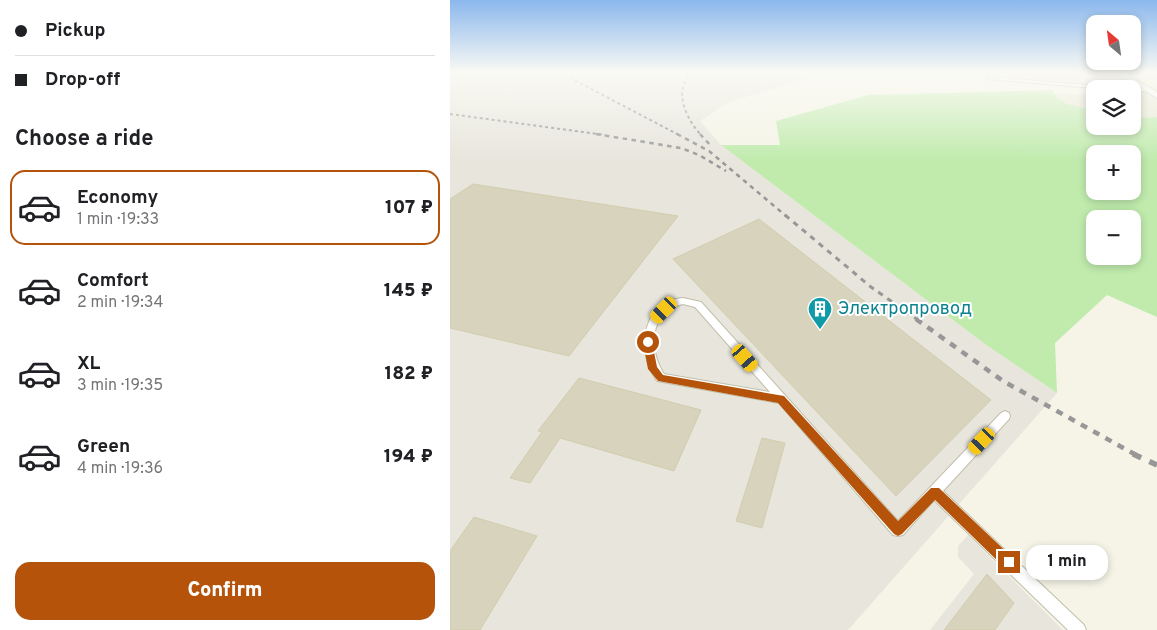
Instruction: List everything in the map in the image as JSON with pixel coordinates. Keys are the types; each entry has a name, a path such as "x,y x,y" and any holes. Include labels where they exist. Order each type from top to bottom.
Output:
{"lane":[{"path":"781,399 661,378 653,369 649,354 648,342 656,318 671,304 682,300 698,304 898,530 1005,416"},
{"path":"935,492 1079,630"}],"shaded area":[{"path":"450,101 732,101 700,121 721,145 985,344 1057,393 848,630 450,630"},
{"path":"1063,101 1086,101 1086,108 1067,104"},
{"path":"1141,101 1157,101 1157,117 1141,118"},
{"path":"968,535 1063,630 930,630 974,574 958,557 958,546"}],"green space":[{"path":"845,101 1063,101 1086,108 1086,135 1141,135 1141,118 1157,117 1157,317 1107,295 1055,343 1057,393 985,344 721,145 780,145 776,121"}],"building":[{"path":"473,184 678,216 569,356 450,328 450,199"},
{"name":"Электропровод","path":"759,219 991,400 896,496 673,259"},
{"path":"579,378 701,410 674,471 560,438 530,483 510,478 542,432 538,431"},
{"path":"762,438 785,443 762,528 736,521"},
{"path":"474,517 537,536 480,630 450,630 450,551"},
{"path":"987,574 1014,603 995,630 944,630"}],"railway":[{"path":"615,101 679,135"},
{"path":"683,101 691,121 701,135"},
{"path":"450,114 605,135"},
{"path":"596,134 681,148 699,155 726,171"},
{"path":"677,134 709,151 786,216"},
{"path":"700,134 711,146"},
{"path":"785,215 871,287 918,320"},
{"path":"916,319 1003,381 1136,455"},
{"path":"1133,454 1157,465"}],"place":[{"name":"Электропровод","path":"820,330"}],"route":[{"path":"648,342 653,369 661,378 675,382 781,399 898,530 935,492 1009,562"}]}
